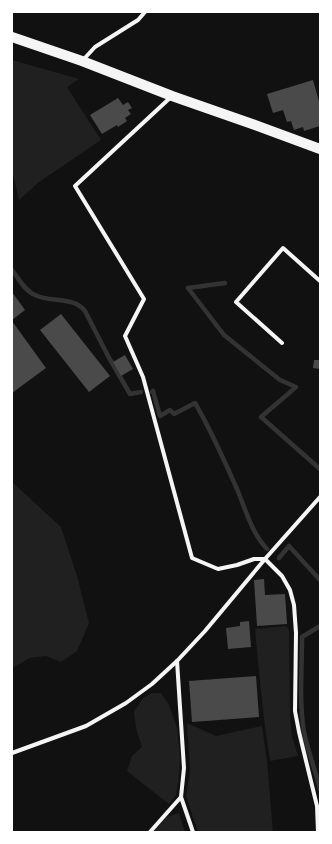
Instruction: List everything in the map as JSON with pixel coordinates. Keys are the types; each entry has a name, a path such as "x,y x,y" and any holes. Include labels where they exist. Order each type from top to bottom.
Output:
{"main road":[{"path":"12,37 82,61 172,96 320,149"}],"street":[{"path":"82,61 95,47 138,20 145,12"},
{"path":"172,96 75,186 144,299 125,336 143,377 192,558 218,568 237,565 254,559 265,559 282,576 290,590 294,605 296,633 295,711 317,806 318,832"},
{"path":"282,343 236,302 283,248 320,281"},
{"path":"12,753 86,726 126,703 152,684 206,631 265,559 320,496"},
{"path":"177,661 184,768 181,797 193,832"},
{"path":"150,832 181,797"}],"shaded area":[{"path":"12,60 79,79 67,87 101,140 39,182 19,200 12,170"},
{"path":"12,482 61,527 77,576 89,623 77,651 61,662 46,656 30,658 12,668"},
{"path":"285,626 289,631 290,716 292,736 298,756 270,761 263,712 255,629"},
{"path":"152,693 161,693 169,705 177,728 180,758 179,776 176,795 169,804 127,771 132,756 142,747 136,728 134,712 143,698"},
{"path":"187,723 216,736 262,726 267,761 273,832 198,832 186,796 190,771"},
{"path":"179,813 185,832 153,832 167,817"}],"building":[{"path":"313,80 320,105 320,126 304,131 303,127 294,130 291,121 287,122 283,110 273,113 267,94"},
{"path":"118,98 123,105 128,102 132,108 128,110 131,114 125,118 127,121 102,134 90,115"},
{"path":"12,292 25,310 12,320"},
{"path":"61,314 110,376 89,392 40,330"},
{"path":"12,321 46,368 12,393"},
{"path":"125,355 133,369 121,376 113,362"},
{"path":"314,360 320,360 320,369 313,368"},
{"path":"264,579 265,595 285,594 287,624 257,626 254,580"},
{"path":"249,621 251,647 228,649 226,628 240,626 240,622"},
{"path":"256,676 259,717 192,722 189,681"}],"waterway":[{"path":"12,270 22,284 31,293 48,299 68,301 80,306 85,311 108,356 130,394 141,392"},
{"path":"188,288 225,283"},
{"path":"188,288 224,335 280,380 296,387 261,417 320,469"},
{"path":"152,392 153,391 160,416 170,410 174,414 195,403 222,456 253,528 267,549"},
{"path":"279,558 289,546 320,580"},
{"path":"320,626 302,637 301,685 302,720 304,732 320,789"}]}
